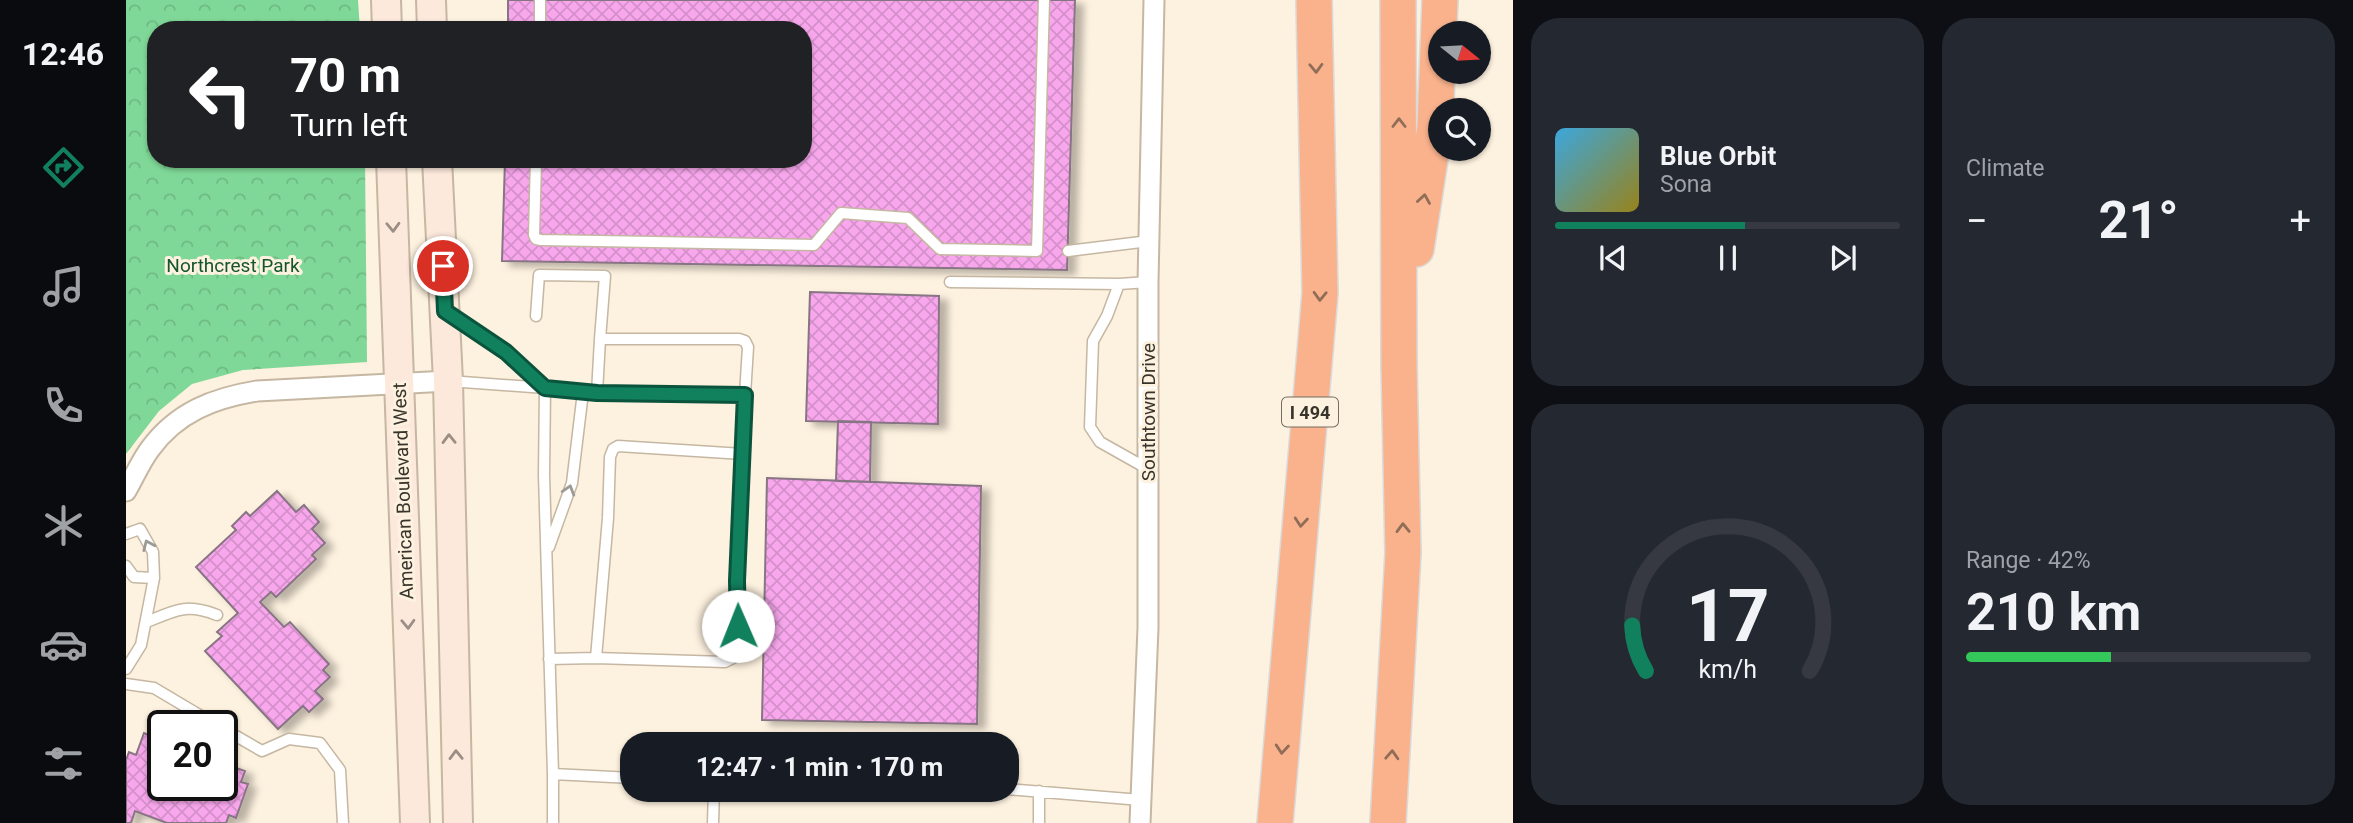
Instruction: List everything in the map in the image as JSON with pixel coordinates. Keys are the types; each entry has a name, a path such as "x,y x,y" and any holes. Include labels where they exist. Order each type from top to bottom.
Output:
{"highway":[{"name":"I 494","path":"1276,823 1320,293 1314,0"},
{"path":"1388,823 1403,554 1399,363 1398,0"},
{"path":"1399,363 1435,127 1440,0"}],"main road":[{"path":"386,0 387,21"},
{"path":"431,0 432,21"},
{"name":"American Boulevard West","path":"391,168 415,823"},
{"path":"438,168 448,381 458,823"}],"street":[{"name":"Southtown Drive","path":"1140,823 1148,628 1148,282 1154,0"},
{"path":"126,491 150,449 172,425 198,407 226,396 257,391 448,381"}],"lane":[{"path":"540,0 540,21"},
{"path":"536,168 534,234 536,239 541,240 814,244 841,213 908,218 940,249 1033,253 1038,247 1044,0"},
{"path":"1068,251 1149,241"},
{"path":"536,316 539,275 605,276 597,393"},
{"path":"950,282 1148,282"},
{"path":"1119,284 1107,316 1093,341 1090,427 1100,442 1148,469"},
{"path":"445,311 506,352 545,388 553,823"},
{"path":"550,659 725,662 733,658 738,648 737,581 748,347 745,341 739,339 600,339"},
{"path":"448,381 597,393 745,395"},
{"path":"546,554 572,483 583,391"},
{"path":"596,658 608,518 610,457 613,449 618,446 743,454"},
{"path":"126,534 140,529 153,552 154,578 141,645 126,669"},
{"path":"126,566 134,577 154,578"},
{"path":"146,622 173,611 198,607 217,615"},
{"path":"126,684 153,688 191,710"},
{"path":"238,737 262,751 289,739 320,743 340,770 343,823"},
{"path":"553,774 620,777"},
{"path":"1019,790 1141,800"},
{"path":"1038,823 1039,791"},
{"path":"713,823 714,802"}],"green space":[{"name":"Northcrest Park","path":"126,0 358,0 359,21 147,21 147,168 365,168 367,362 243,370 192,384 159,411 126,454"}],"building":[{"path":"508,0 1075,0 1067,270 502,261 505,168 812,168 812,21 508,21"},
{"path":"810,292 939,296 938,424 806,421"},
{"path":"838,421 871,422 870,482 836,481"},
{"path":"767,478 981,486 977,724 762,720"},
{"path":"277,491 296,512 304,505 319,522 312,529 325,543 312,555 316,559 276,597 271,592 260,602 284,627 290,622 329,664 323,670 330,677 315,691 323,699 309,712 303,706 278,729 205,651 222,636 217,632 238,613 196,567 236,530 232,526 246,512 250,516"},
{"path":"144,733 147,734 147,801 238,801 238,769 245,771 241,782 248,784 236,818 229,815 226,823 167,823 135,811 131,823 126,823 126,760 129,752 136,755"}],"route":[{"path":"443,266 445,311 506,352 545,388 597,393 745,395 737,581 738,626"}]}
